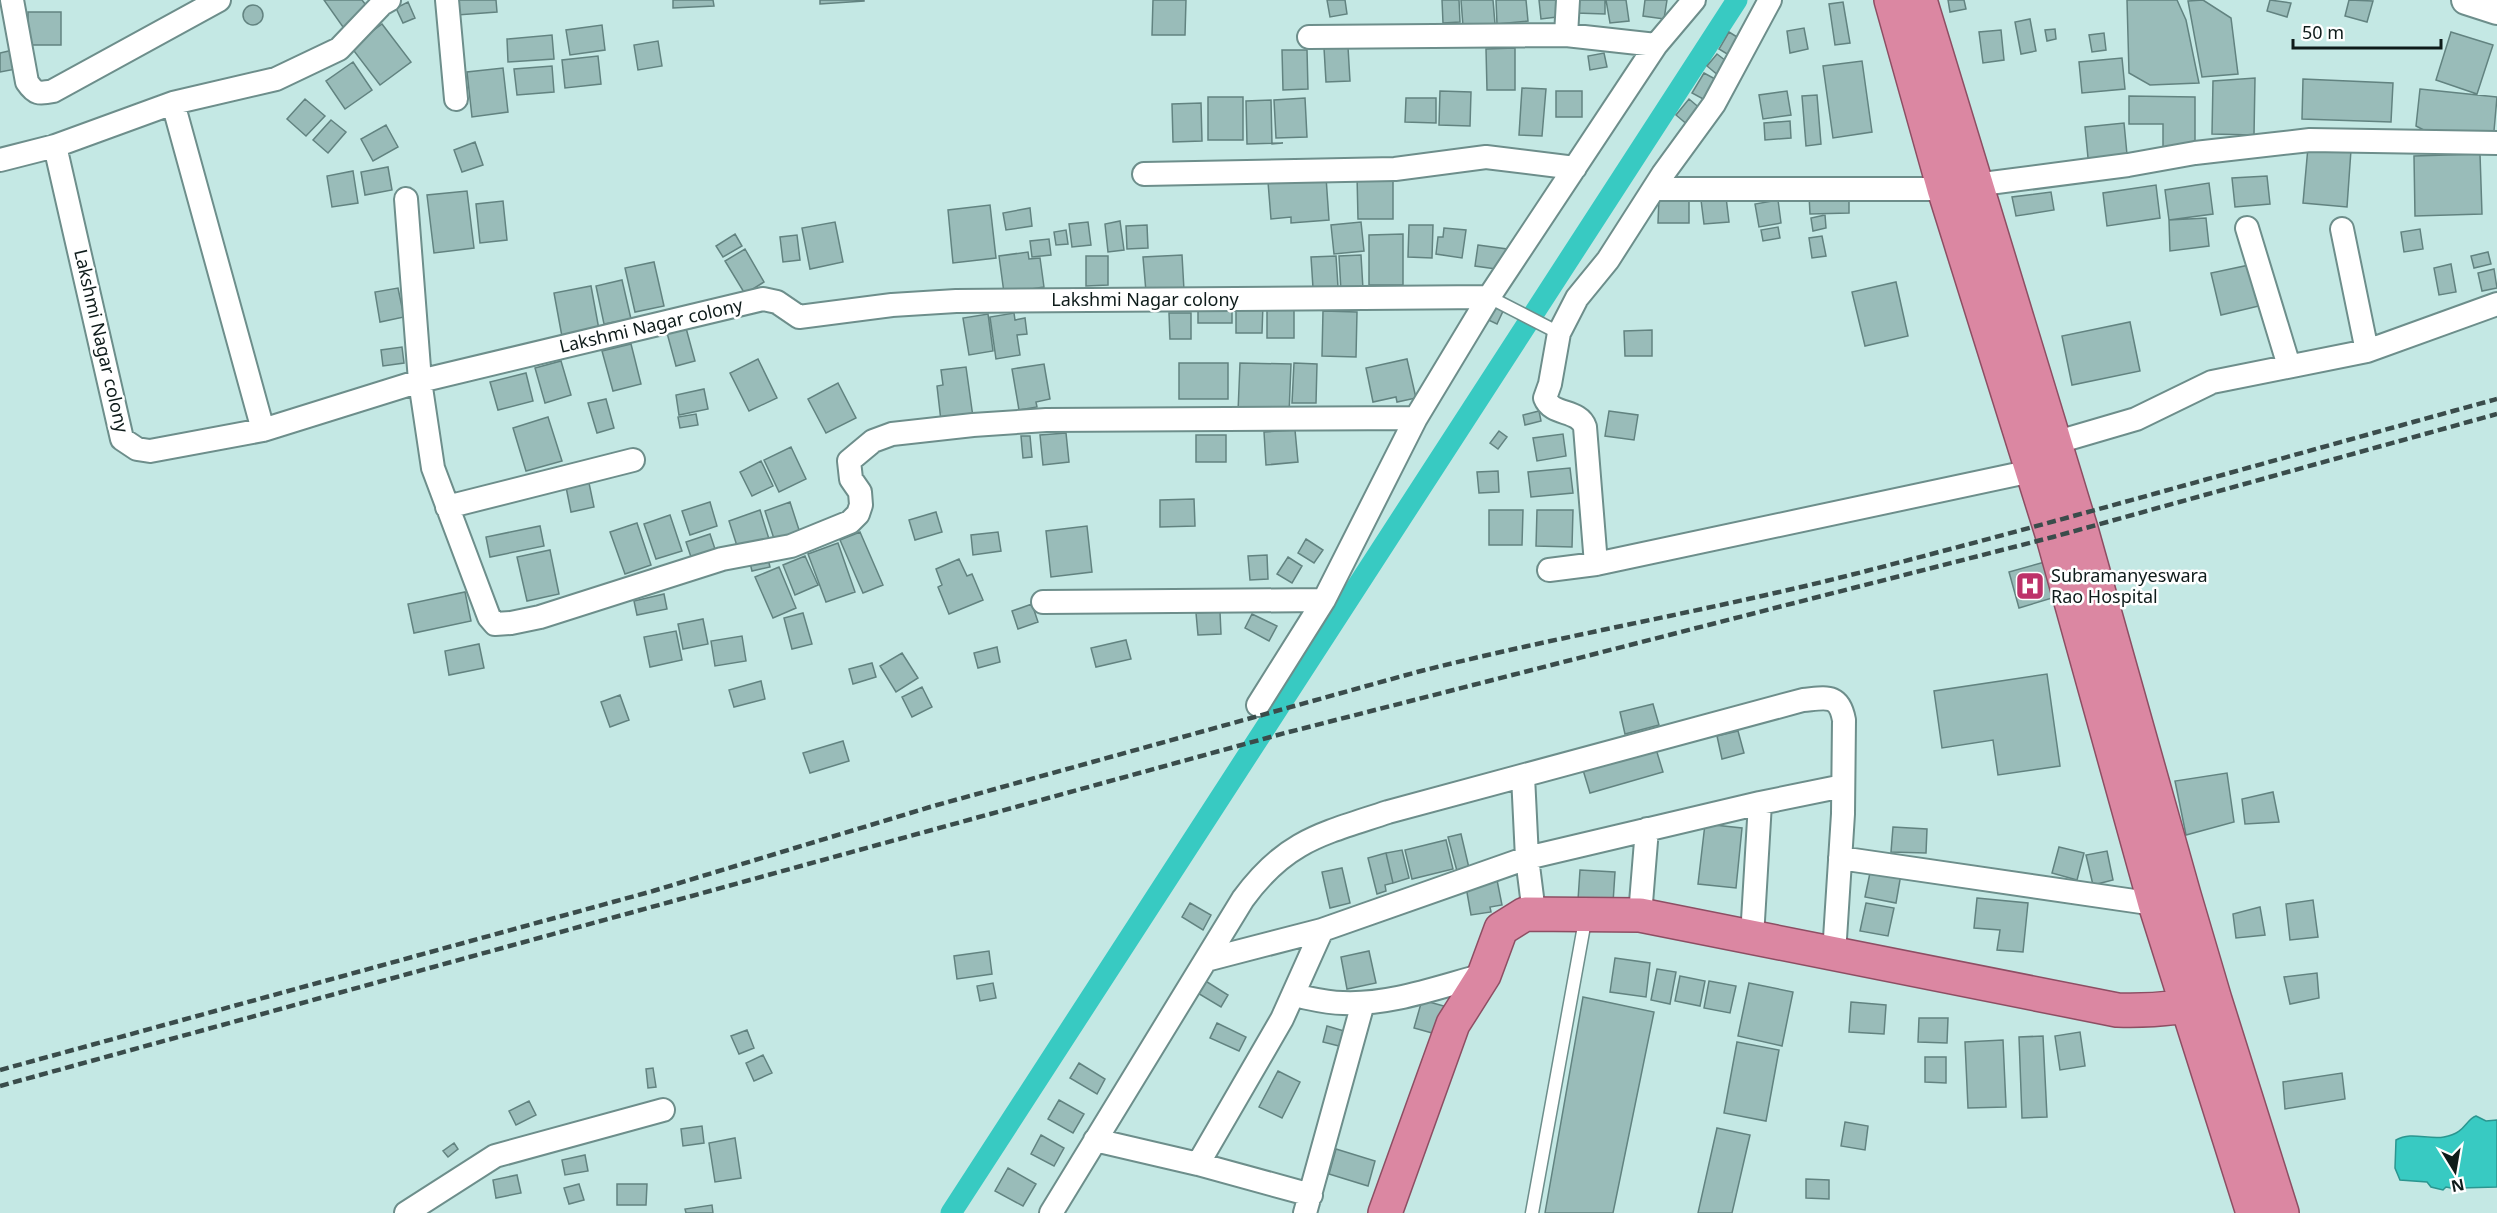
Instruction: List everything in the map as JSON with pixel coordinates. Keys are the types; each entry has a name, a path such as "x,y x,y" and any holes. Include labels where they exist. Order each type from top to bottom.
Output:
{"highway":[{"path":"1891,0 2054,443 2081,529 2181,884 2201,1004 2253,1213"},
{"path":"1920,0 1959,187 2032,471 2053,537 2155,904 2201,1004 2282,1213"},
{"path":"1385,1213 1453,1024 1484,975 1501,929 1525,914 1640,915 2117,1010 2156,1011 2201,1004"}],"street":[{"path":"12,0 27,82 39,94 53,91 219,0"},
{"path":"447,0 456,99"},
{"path":"1566,35 1568,0"},
{"path":"1258,705 1324,600 1416,418 1489,297 1656,45 1694,0"},
{"path":"1596,564 1586,427 1580,418 1547,404 1545,398 1550,384 1559,333 1576,297 1608,260 1663,174 1714,104 1770,0"},
{"path":"2466,0 2497,10"},
{"path":"0,160 55,146 173,104 276,79 339,49 383,1"},
{"path":"1309,38 1566,35 1656,45"},
{"path":"173,104 263,430"},
{"path":"1654,189 1959,187 2128,165 2195,153 2310,140 2497,143"},
{"name":"Lakshmi Nagar colony","path":"55,146 122,439 137,449 150,451 263,430 420,381 763,298 777,302 799,317 892,305 956,301 1489,297"},
{"path":"1144,174 1395,169 1486,157 1575,168"},
{"path":"405,199 420,381 434,468 489,617 495,624 540,617 722,559 791,546 850,522 858,514 861,505 860,492 851,479 849,461 873,441 892,434 1046,420 1416,418"},
{"path":"2247,228 2289,366"},
{"path":"2342,229 2367,351"},
{"path":"2054,443 2136,419 2212,382 2367,351 2497,304"},
{"path":"447,507 633,460"},
{"path":"1549,570 1596,564 2032,471"},
{"path":"1043,602 1324,600"},
{"path":"1051,1213 1243,899 1261,875 1291,849 1320,834 1388,812 1803,700 1834,699 1841,706 1844,720 1840,858 1834,954"},
{"path":"1522,776 1527,858 1534,913"},
{"path":"1206,960 1322,930 1527,858 1760,803 1843,786"},
{"path":"1752,937 1760,803"},
{"path":"1640,915 1647,829"},
{"path":"1840,858 2155,904"},
{"path":"1198,1164 1282,1018 1322,930"},
{"path":"1293,995 1340,1003 1363,1003 1388,1000 1484,975"},
{"path":"1095,1140 1198,1164 1308,1204 1363,1003"},
{"path":"406,1213 495,1156 663,1110"}],"lane":[{"path":"1489,297 1559,333"},
{"path":"1532,1213 1586,914"}],"water":[{"path":"2476,1116 2486,1121 2497,1120 2497,1187 2460,1188 2454,1192 2451,1188 2446,1187 2443,1190 2431,1187 2427,1182 2400,1180 2395,1168 2396,1140 2408,1136 2438,1138 2451,1135 2461,1130 2469,1120"}],"building":[{"path":"324,0 362,0 369,9 343,27"},
{"path":"456,0 496,0 497,12 457,15"},
{"path":"673,0 713,0 714,6 673,8"},
{"path":"820,0 864,0 864,1 820,4"},
{"path":"1153,0 1186,0 1185,35 1152,35"},
{"path":"1327,0 1345,0 1347,14 1330,17"},
{"path":"1442,0 1459,0 1460,22 1443,23"},
{"path":"1461,0 1493,0 1495,24 1463,26"},
{"path":"1496,0 1526,0 1528,21 1497,24"},
{"path":"1539,0 1563,0 1565,16 1541,19"},
{"path":"1576,0 1605,0 1605,14 1576,13"},
{"path":"1606,0 1626,0 1629,21 1610,23"},
{"path":"1645,0 1667,0 1664,19 1643,16"},
{"path":"1948,0 1964,0 1966,9 1950,12"},
{"path":"2127,0 2177,0 2186,20 2199,83 2150,85 2129,73"},
{"path":"2203,0 2231,18 2238,74 2202,77 2188,1"},
{"path":"2270,0 2291,3 2287,17 2267,11"},
{"path":"2349,0 2373,1 2367,22 2345,16"},
{"path":"408,2 415,18 403,23 396,8"},
{"path":"1843,2 1850,43 1835,45 1829,4"},
{"path":"253,5 260,8 263,15 260,22 253,25 246,22 243,15 246,8"},
{"path":"28,12 61,12 61,45 28,45"},
{"path":"2030,19 2036,51 2021,54 2015,22"},
{"path":"382,24 411,62 380,85 351,47"},
{"path":"602,25 605,50 570,55 566,30"},
{"path":"1804,28 1808,49 1790,53 1787,31"},
{"path":"2055,29 2056,39 2047,41 2045,30"},
{"path":"2001,30 2004,60 1983,63 1979,32"},
{"path":"1729,32 1742,40 1732,57 1719,49"},
{"path":"2451,32 2493,45 2477,94 2436,80"},
{"path":"2104,33 2106,50 2092,52 2089,35"},
{"path":"552,35 554,59 508,62 507,39"},
{"path":"658,41 662,66 638,70 634,45"},
{"path":"1348,47 1350,81 1326,82 1324,48"},
{"path":"1515,48 1515,90 1487,90 1486,49"},
{"path":"13,50 16,69 0,72 0,53"},
{"path":"1282,50 1307,50 1308,89 1283,90"},
{"path":"1604,53 1607,67 1590,70 1588,56"},
{"path":"1717,54 1730,64 1719,76 1707,66"},
{"path":"598,56 601,84 565,88 562,60"},
{"path":"2122,58 2125,89 2082,93 2079,62"},
{"path":"1862,61 1872,132 1833,138 1823,66"},
{"path":"353,62 372,90 345,109 326,81"},
{"path":"552,66 554,92 517,95 514,69"},
{"path":"503,68 508,112 472,117 467,72"},
{"path":"1704,73 1717,80 1705,100 1692,93"},
{"path":"2255,78 2254,135 2212,134 2213,81"},
{"path":"2303,79 2393,83 2391,122 2302,119"},
{"path":"1522,88 1546,89 1542,136 1519,135"},
{"path":"2420,89 2497,97 2493,142 2437,137 2416,126"},
{"path":"1440,91 1471,92 1470,126 1439,125"},
{"path":"1556,91 1582,91 1582,117 1556,117"},
{"path":"1787,91 1791,115 1763,119 1759,95"},
{"path":"1817,95 1821,144 1806,146 1802,96"},
{"path":"2129,96 2195,97 2195,153 2163,153 2163,124 2129,124"},
{"path":"1208,97 1243,97 1243,140 1208,140"},
{"path":"1305,98 1307,137 1276,138 1274,100"},
{"path":"1406,98 1436,98 1436,123 1405,122"},
{"path":"305,99 325,116 306,136 287,119"},
{"path":"1689,99 1702,110 1689,126 1676,115"},
{"path":"1271,100 1272,143 1247,144 1246,101"},
{"path":"1201,103 1202,141 1173,142 1172,104"},
{"path":"331,120 346,132 328,153 313,140"},
{"path":"1790,121 1791,138 1765,140 1764,123"},
{"path":"2124,123 2128,165 2089,168 2085,127"},
{"path":"386,125 398,147 373,161 361,139"},
{"path":"475,142 483,165 462,172 454,150"},
{"path":"2308,147 2351,150 2347,207 2303,203"},
{"path":"2480,154 2482,214 2415,216 2414,156"},
{"path":"388,167 392,190 365,195 361,172"},
{"path":"353,171 358,203 332,207 327,176"},
{"path":"1393,174 1393,219 1358,219 1357,175"},
{"path":"2267,176 2270,204 2235,207 2232,178"},
{"path":"1326,177 1329,220 1291,223 1291,217 1271,219 1268,182"},
{"path":"2209,183 2213,214 2169,220 2165,190"},
{"path":"2156,185 2160,218 2107,226 2103,193"},
{"path":"467,191 474,248 434,253 427,195"},
{"path":"2051,192 2054,210 2016,216 2012,197"},
{"path":"1849,194 1849,213 1810,214 1809,195"},
{"path":"1659,197 1689,197 1689,223 1658,223"},
{"path":"1726,197 1729,222 1704,224 1701,200"},
{"path":"1778,200 1781,223 1759,227 1755,204"},
{"path":"503,201 507,240 480,243 476,204"},
{"path":"990,205 996,258 953,263 948,210"},
{"path":"1030,208 1032,226 1006,230 1003,213"},
{"path":"1825,215 1826,228 1813,231 1811,218"},
{"path":"2206,218 2209,246 2170,251 2169,220"},
{"path":"1120,221 1124,250 1108,252 1105,224"},
{"path":"835,222 843,262 810,269 802,228"},
{"path":"1088,222 1091,245 1072,247 1069,224"},
{"path":"1361,222 1364,251 1334,254 1331,225"},
{"path":"1147,225 1148,248 1127,249 1126,226"},
{"path":"1409,225 1433,225 1432,258 1408,257"},
{"path":"1778,227 1780,238 1763,241 1761,230"},
{"path":"1444,228 1466,230 1462,258 1436,254 1438,237 1443,237"},
{"path":"2420,229 2423,249 2404,252 2401,232"},
{"path":"1066,230 1068,244 1056,245 1054,232"},
{"path":"735,234 742,246 723,257 716,246"},
{"path":"1403,234 1403,285 1369,285 1369,235"},
{"path":"797,235 800,260 783,262 780,237"},
{"path":"1822,236 1826,256 1812,258 1809,238"},
{"path":"1049,239 1051,255 1032,257 1030,241"},
{"path":"1478,245 1507,249 1503,270 1475,266"},
{"path":"745,249 764,282 745,294 725,261"},
{"path":"1028,252 1029,259 1040,258 1044,287 1004,293 999,256"},
{"path":"2488,252 2491,264 2474,268 2471,256"},
{"path":"1182,255 1184,290 1146,292 1143,257"},
{"path":"1361,255 1363,289 1341,291 1339,256"},
{"path":"1086,256 1108,256 1108,285 1086,286"},
{"path":"1336,256 1338,287 1313,288 1311,257"},
{"path":"654,262 664,306 635,312 625,268"},
{"path":"2254,264 2263,305 2221,315 2211,273"},
{"path":"2451,264 2456,292 2439,295 2434,268"},
{"path":"2494,269 2497,288 2482,291 2478,273"},
{"path":"622,280 631,319 604,324 596,286"},
{"path":"1896,282 1908,336 1865,346 1852,292"},
{"path":"591,286 600,335 563,342 554,293"},
{"path":"398,288 404,317 380,322 375,292"},
{"path":"1492,303 1504,309 1497,324 1484,318"},
{"path":"1236,304 1263,304 1262,333 1236,333"},
{"path":"1198,306 1232,306 1232,323 1198,323"},
{"path":"1267,310 1294,310 1294,338 1267,338"},
{"path":"1323,311 1357,312 1356,357 1322,356"},
{"path":"1014,313 1015,320 1025,318 1027,334 1017,335 1020,355 996,359 990,317"},
{"path":"1169,313 1191,313 1191,339 1170,339"},
{"path":"988,314 993,351 969,355 963,318"},
{"path":"2130,322 2140,371 2072,385 2062,336"},
{"path":"686,328 695,361 676,366 667,333"},
{"path":"1652,330 1652,356 1625,356 1624,331"},
{"path":"631,344 641,384 613,391 602,351"},
{"path":"402,347 404,363 383,366 381,350"},
{"path":"758,359 777,398 749,411 730,373"},
{"path":"1407,359 1416,398 1397,402 1396,397 1373,402 1366,368"},
{"path":"561,361 571,395 545,403 535,368"},
{"path":"1179,363 1228,363 1228,399 1179,399"},
{"path":"1240,363 1291,364 1289,414 1238,412"},
{"path":"1294,363 1317,364 1316,403 1292,403"},
{"path":"1044,364 1050,399 1036,402 1037,407 1019,410 1012,369"},
{"path":"966,367 973,417 941,421 937,386 943,385 941,370"},
{"path":"526,373 533,401 498,410 490,382"},
{"path":"838,383 856,418 826,433 808,399"},
{"path":"704,389 708,409 679,415 676,395"},
{"path":"606,399 614,428 597,433 588,403"},
{"path":"1539,411 1541,421 1525,425 1523,415"},
{"path":"1609,411 1638,415 1634,440 1605,436"},
{"path":"696,414 698,425 680,428 678,417"},
{"path":"548,417 562,461 526,471 513,428"},
{"path":"1295,430 1298,462 1266,465 1264,432"},
{"path":"1499,431 1507,437 1498,449 1490,443"},
{"path":"1066,433 1069,462 1043,465 1040,435"},
{"path":"1563,434 1566,456 1537,461 1533,438"},
{"path":"1196,435 1226,435 1226,462 1196,462"},
{"path":"1021,436 1030,436 1032,457 1023,458"},
{"path":"791,447 806,479 779,492 764,460"},
{"path":"761,461 773,486 752,496 740,472"},
{"path":"1570,468 1573,493 1531,497 1528,472"},
{"path":"1498,471 1499,492 1479,493 1477,472"},
{"path":"589,483 594,507 571,512 566,487"},
{"path":"1194,499 1195,526 1160,527 1160,500"},
{"path":"710,502 717,526 690,535 682,511"},
{"path":"790,502 801,536 776,545 765,511"},
{"path":"760,510 769,539 738,549 729,521"},
{"path":"1489,510 1523,510 1522,545 1489,545"},
{"path":"1537,510 1573,510 1572,547 1536,546"},
{"path":"936,512 942,532 915,540 909,520"},
{"path":"670,515 682,551 656,559 644,524"},
{"path":"637,523 651,565 625,574 610,532"},
{"path":"540,526 544,546 490,557 486,537"},
{"path":"1087,526 1092,572 1051,577 1046,531"},
{"path":"860,532 883,585 863,593 840,540"},
{"path":"998,532 1001,551 973,555 971,535"},
{"path":"710,534 716,552 692,560 686,542"},
{"path":"1306,539 1323,550 1314,563 1298,553"},
{"path":"838,543 855,592 826,602 808,554"},
{"path":"550,550 559,594 527,601 517,557"},
{"path":"767,555 770,567 752,571 749,559"},
{"path":"1267,555 1268,579 1250,580 1248,556"},
{"path":"805,556 818,585 795,595 783,565"},
{"path":"1288,557 1302,566 1292,583 1277,574"},
{"path":"959,559 967,576 972,574 983,600 949,614 938,587 942,585 936,569"},
{"path":"2052,560 2062,595 2019,608 2009,572"},
{"path":"779,567 796,608 773,618 755,577"},
{"path":"465,592 471,621 414,633 408,604"},
{"path":"664,594 667,609 637,615 634,601"},
{"path":"1032,604 1038,622 1018,629 1012,611"},
{"path":"1220,612 1221,634 1198,635 1196,613"},
{"path":"803,613 812,644 792,649 784,618"},
{"path":"1252,614 1277,626 1269,641 1245,628"},
{"path":"703,619 708,644 683,649 678,624"},
{"path":"676,631 682,660 650,667 644,637"},
{"path":"742,636 746,661 715,666 711,641"},
{"path":"1126,640 1131,659 1096,667 1091,648"},
{"path":"479,644 484,668 449,675 445,651"},
{"path":"997,647 1000,662 978,668 974,653"},
{"path":"902,653 918,678 896,692 880,666"},
{"path":"872,663 876,677 853,684 849,669"},
{"path":"2047,674 2060,766 1998,775 1993,740 1942,748 1934,691"},
{"path":"761,681 765,699 734,707 729,690"},
{"path":"922,687 932,707 912,717 902,697"},
{"path":"620,695 629,720 610,727 601,702"},
{"path":"1653,704 1659,725 1625,734 1620,712"},
{"path":"1738,731 1744,753 1722,759 1717,736"},
{"path":"843,741 849,761 810,773 803,753"},
{"path":"1656,749 1663,772 1590,793 1583,770"},
{"path":"2227,773 2234,822 2186,835 2175,781"},
{"path":"2273,792 2279,822 2245,824 2242,799"},
{"path":"1705,824 1742,828 1736,888 1698,884"},
{"path":"1893,827 1927,829 1926,853 1891,852"},
{"path":"1461,834 1469,868 1457,871 1448,837"},
{"path":"1446,840 1453,869 1412,879 1405,850"},
{"path":"2059,847 2084,853 2077,880 2052,873"},
{"path":"1402,850 1409,878 1393,883 1386,853"},
{"path":"2107,851 2113,880 2093,885 2086,855"},
{"path":"1386,853 1393,883 1385,885 1386,891 1377,894 1368,858"},
{"path":"1342,868 1350,903 1330,908 1322,872"},
{"path":"1871,868 1901,874 1896,903 1865,897"},
{"path":"1580,870 1615,872 1613,903 1578,900"},
{"path":"1497,880 1502,905 1490,907 1491,912 1471,915 1466,887"},
{"path":"1977,898 2028,903 2023,952 1997,950 2000,930 1974,928"},
{"path":"2313,900 2318,937 2290,940 2286,904"},
{"path":"1190,903 1211,915 1203,930 1182,917"},
{"path":"1866,903 1894,908 1888,936 1860,931"},
{"path":"2260,907 2265,935 2236,938 2233,914"},
{"path":"989,951 992,974 957,979 954,956"},
{"path":"1369,951 1376,983 1347,989 1341,957"},
{"path":"1615,958 1650,963 1646,997 1610,992"},
{"path":"1657,969 1676,972 1670,1004 1651,1000"},
{"path":"2317,973 2319,998 2290,1004 2284,977"},
{"path":"1680,976 1705,981 1700,1006 1675,1001"},
{"path":"1204,980 1228,995 1221,1007 1196,992"},
{"path":"1709,981 1736,986 1730,1013 1704,1008"},
{"path":"993,983 996,998 980,1001 977,986"},
{"path":"1749,983 1793,992 1782,1046 1738,1036"},
{"path":"1583,997 1654,1012 1613,1213 1545,1213"},
{"path":"1422,1000 1451,1008 1443,1036 1414,1028"},
{"path":"1851,1002 1886,1005 1884,1034 1849,1032"},
{"path":"1919,1018 1948,1018 1947,1043 1918,1042"},
{"path":"1217,1023 1246,1037 1239,1051 1210,1038"},
{"path":"1327,1026 1351,1033 1347,1048 1323,1042"},
{"path":"747,1030 754,1048 739,1054 731,1036"},
{"path":"2080,1032 2085,1066 2060,1070 2055,1036"},
{"path":"2043,1036 2047,1117 2022,1118 2019,1037"},
{"path":"2003,1040 2006,1107 1968,1108 1965,1042"},
{"path":"1737,1042 1779,1050 1766,1121 1724,1113"},
{"path":"763,1055 772,1073 754,1081 746,1063"},
{"path":"1925,1057 1946,1057 1946,1083 1925,1082"},
{"path":"1079,1063 1105,1079 1097,1094 1070,1078"},
{"path":"653,1068 656,1087 648,1088 646,1069"},
{"path":"1278,1071 1300,1082 1282,1118 1259,1107"},
{"path":"2342,1073 2345,1099 2285,1109 2283,1082"},
{"path":"1059,1100 1084,1114 1073,1133 1048,1119"},
{"path":"529,1101 536,1115 516,1125 509,1111"},
{"path":"1845,1122 1868,1126 1865,1150 1841,1146"},
{"path":"702,1126 704,1143 683,1146 681,1129"},
{"path":"1717,1128 1750,1135 1732,1213 1698,1213"},
{"path":"1041,1135 1064,1148 1054,1166 1031,1154"},
{"path":"735,1138 741,1178 715,1182 709,1143"},
{"path":"454,1143 458,1149 448,1157 443,1151"},
{"path":"1336,1149 1375,1161 1368,1186 1329,1174"},
{"path":"585,1155 588,1171 565,1175 562,1160"},
{"path":"1008,1168 1036,1184 1023,1206 995,1191"},
{"path":"517,1175 521,1193 496,1198 493,1180"},
{"path":"1806,1179 1829,1180 1829,1199 1806,1198"},
{"path":"579,1184 584,1200 569,1204 564,1188"},
{"path":"617,1184 647,1184 646,1205 617,1205"},
{"path":"712,1205 713,1213 686,1213 685,1209"}],"waterway":[{"path":"951,1213 1737,0"}],"railway":[{"path":"0,1070 653,891 930,807 1417,672 1870,570 2497,399"},
{"path":"0,1086 1285,733 2053,537 2497,414"}],"place":[{"name":"Subramanyeswara Rao Hospital","path":"2030,586"}]}
